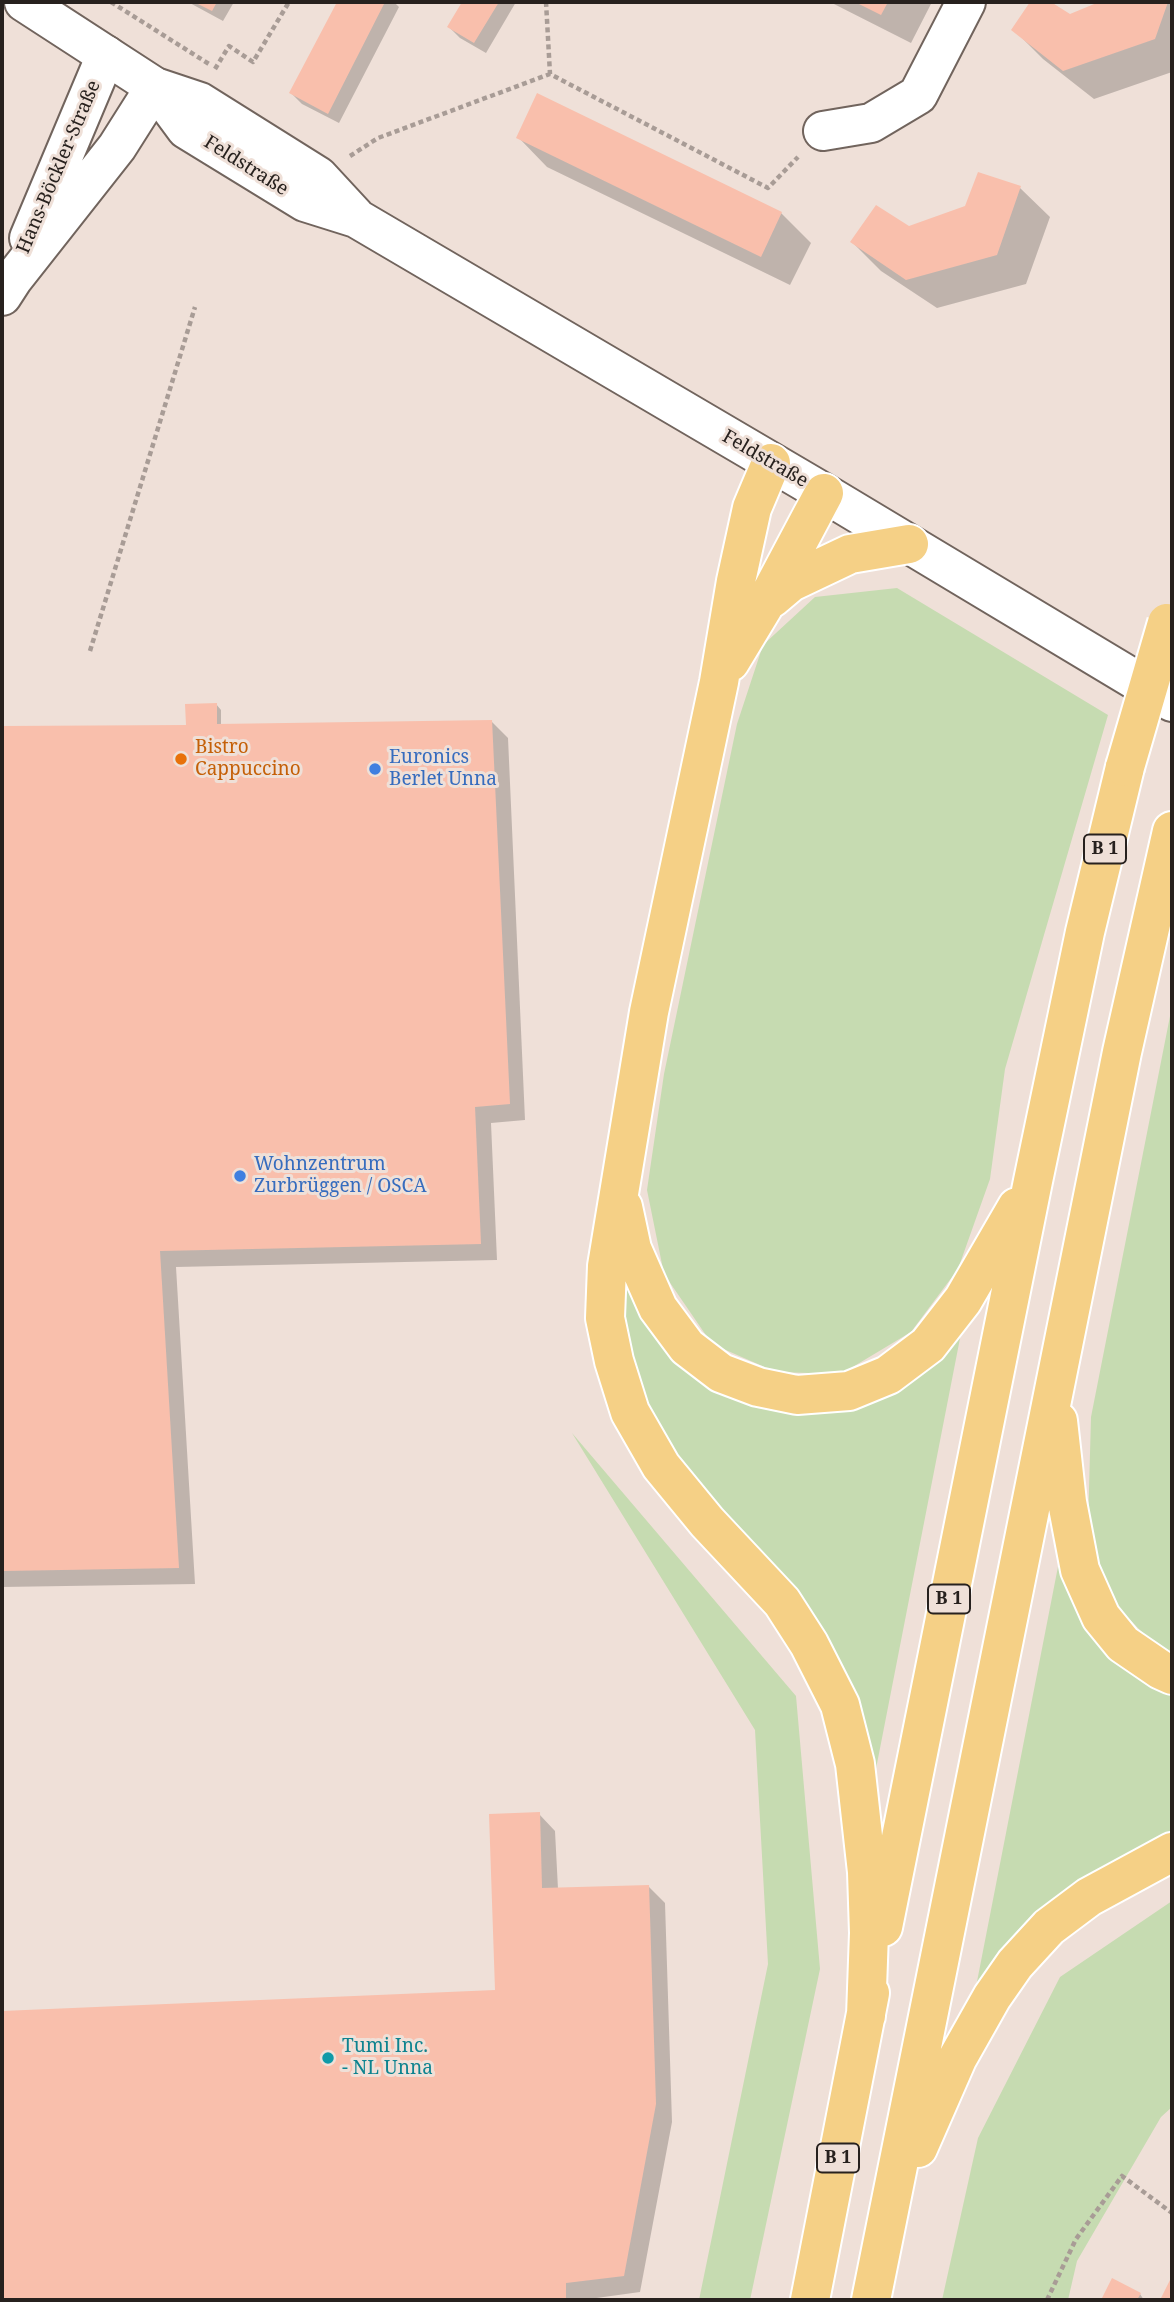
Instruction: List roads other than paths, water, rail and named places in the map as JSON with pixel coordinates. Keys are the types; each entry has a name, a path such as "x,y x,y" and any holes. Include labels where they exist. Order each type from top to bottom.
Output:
{"main road":[{"name":"Feldstraße","path":"24,2 155,87 200,102 318,176 356,218"},
{"path":"823,131 872,123 918,95 966,2"},
{"name":"Hans-Böckler-Straße","path":"7,288 106,55"},
{"name":"Feldstraße","path":"155,87 186,129 305,202 356,218 824,493 1172,702"},
{"name":"Hans-Böckler-Straße","path":"7,288 117,146 155,87"},
{"path":"771,463 752,508 736,581 719,682 649,1012 618,1188 607,1266 605,1318 614,1361 630,1412 669,1475 707,1522 782,1602 809,1644 840,1705 855,1764 867,1872 869,1933 866,2017"},
{"path":"719,682 765,604 824,493"},
{"path":"765,604 791,582 850,554 909,544"},
{"name":"B 1","path":"810,2300 1032,1181 1085,932 1125,767 1169,615"},
{"path":"871,2300 1122,1052 1172,831"},
{"path":"618,1188 632,1249 658,1308 687,1347 721,1373 758,1387 797,1395 849,1391 888,1375 928,1345 963,1300 1032,1181"},
{"path":"1055,1381 1067,1502 1080,1570 1101,1617 1123,1644 1172,1675"},
{"path":"888,2213 957,2059 992,1997 1015,1964 1049,1927 1089,1897 1172,1852"}],"place":[{"name":"Bistro Cappuccino","path":"181,759"},
{"name":"Euronics Berlet Unna","path":"375,769"},
{"name":"Wohnzentrum Zurbrüggen / OSCA","path":"240,1176"},
{"name":"Tumi Inc. - NL Unna","path":"328,2058"}]}
